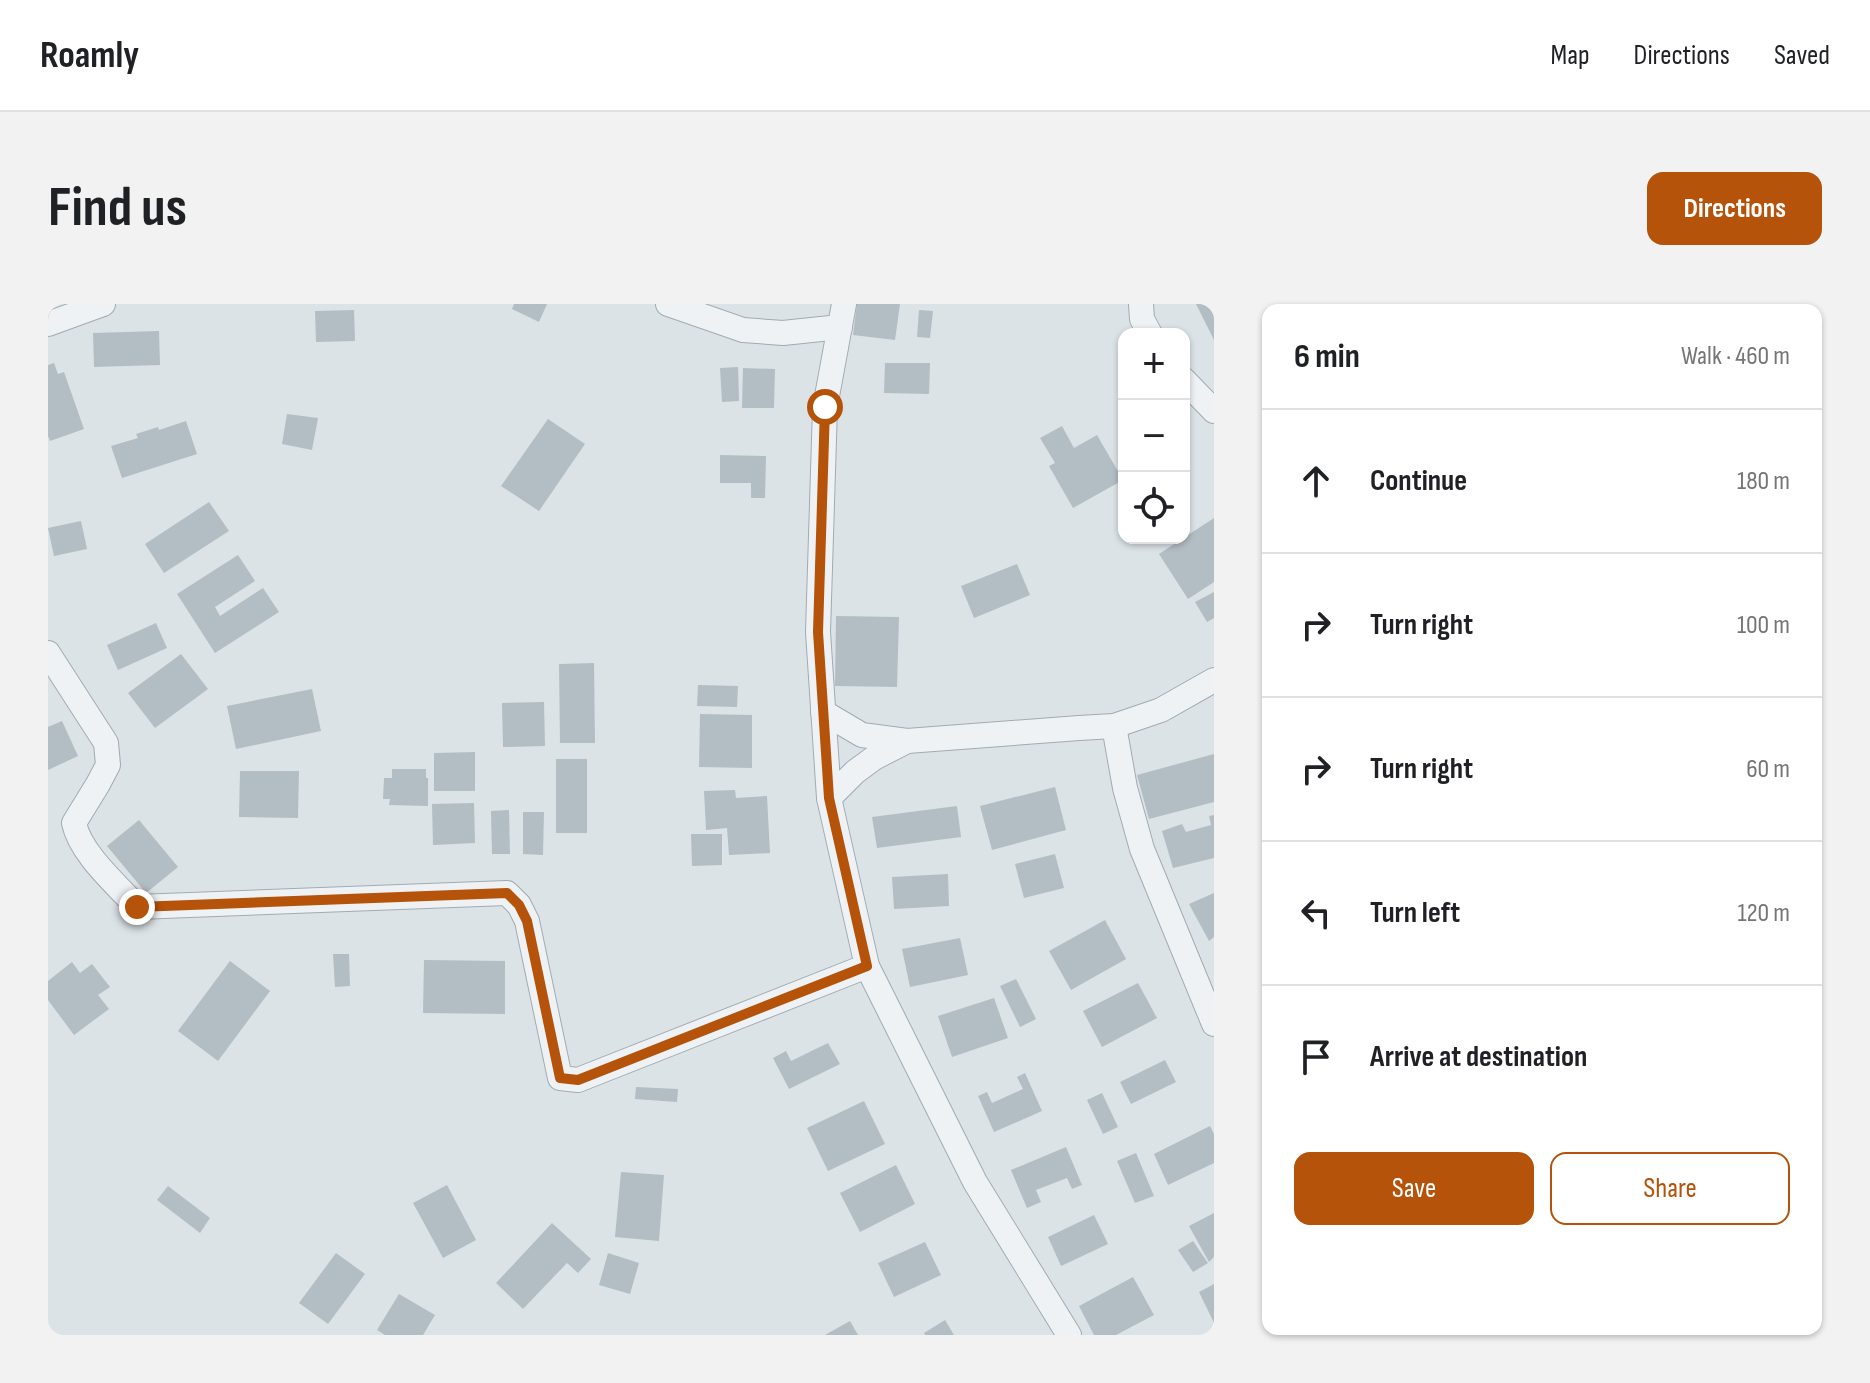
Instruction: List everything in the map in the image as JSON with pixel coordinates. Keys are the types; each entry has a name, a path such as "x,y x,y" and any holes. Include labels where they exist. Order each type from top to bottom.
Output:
{"street":[{"path":"48,324 103,304"},
{"path":"668,304 743,330 783,333 842,315 825,407 818,632 829,798 867,966 975,1182 1069,1335"},
{"path":"1141,304 1142,319 1147,328"},
{"path":"1190,386 1214,411"},
{"path":"48,653 106,743 108,765 74,823 76,835 83,847 137,907 507,893 519,905 527,921 560,1078 578,1080 867,966"},
{"path":"823,712 862,735 907,741 1114,726 1161,710 1214,680"},
{"path":"1114,726 1125,788 1142,849 1214,1024"},
{"path":"829,798 874,758 907,741"}],"building":[{"path":"514,304 547,304 539,322 512,309"},
{"path":"857,304 900,304 895,340 853,335"},
{"path":"1196,304 1214,304 1214,340"},
{"path":"354,310 355,341 316,342 315,311"},
{"path":"919,310 933,311 930,338 917,337"},
{"path":"159,331 160,365 94,367 93,333"},
{"path":"54,363 58,374 64,372 84,429 50,441 48,365"},
{"path":"885,363 930,363 929,394 884,393"},
{"path":"738,367 739,401 722,402 720,368"},
{"path":"743,368 775,369 774,408 742,408"},
{"path":"287,414 318,418 312,450 282,444"},
{"path":"548,419 585,444 539,511 501,486"},
{"path":"186,421 197,454 122,478 111,446 138,438 136,434"},
{"path":"1062,426 1074,448 1097,435 1118,471 1118,483 1073,508 1049,466 1055,463 1040,438"},
{"path":"720,455 766,456 765,498 751,498 751,483 720,483"},
{"path":"209,502 229,531 164,573 145,544"},
{"path":"1214,518 1214,582 1188,599 1159,554 1174,544 1190,544 1190,534"},
{"path":"81,521 87,549 54,556 48,528"},
{"path":"238,555 255,581 215,607 220,616 263,588 279,612 215,653 177,594"},
{"path":"1017,564 1030,595 974,618 961,586"},
{"path":"1214,592 1214,618 1207,622 1195,602"},
{"path":"836,616 899,617 897,687 835,686"},
{"path":"156,623 167,648 118,670 107,645"},
{"path":"181,654 208,689 155,728 128,693"},
{"path":"594,663 595,743 560,743 559,664"},
{"path":"698,685 738,686 737,707 697,706"},
{"path":"312,689 321,731 236,749 227,706"},
{"path":"544,702 545,746 503,747 502,703"},
{"path":"700,714 752,715 752,768 699,767"},
{"path":"62,721 78,756 48,770 48,727"},
{"path":"475,752 475,791 434,791 434,753"},
{"path":"1214,754 1214,802 1149,819 1137,775"},
{"path":"556,759 587,759 587,833 556,833"},
{"path":"392,769 426,769 428,806 389,805 390,799 383,799 384,778 392,778"},
{"path":"240,771 299,771 298,818 239,817"},
{"path":"1055,787 1066,830 992,850 980,806"},
{"path":"735,790 736,798 767,796 770,853 729,855 727,828 706,830 704,791"},
{"path":"474,803 475,843 433,845 432,804"},
{"path":"957,806 961,837 877,848 872,817"},
{"path":"509,810 510,854 492,854 491,811"},
{"path":"523,812 544,812 543,855 523,854"},
{"path":"1214,815 1214,858 1173,868 1162,831 1182,824 1186,832 1211,825 1209,816"},
{"path":"139,820 178,867 146,893 107,846"},
{"path":"691,834 722,834 722,865 692,866"},
{"path":"1055,854 1064,888 1024,898 1015,864"},
{"path":"948,874 949,906 894,909 892,877"},
{"path":"1214,893 1214,937 1209,941 1189,904"},
{"path":"1105,920 1126,959 1071,990 1049,951"},
{"path":"960,938 968,975 910,987 902,949"},
{"path":"333,954 349,954 350,986 335,987"},
{"path":"424,960 505,961 505,1014 423,1013"},
{"path":"230,961 270,991 218,1061 178,1031"},
{"path":"72,962 80,973 92,964 110,987 98,995 109,1009 74,1035 48,1000 48,981"},
{"path":"1016,979 1036,1019 1020,1027 1000,986"},
{"path":"1138,983 1157,1018 1102,1047 1083,1011"},
{"path":"994,998 1008,1038 952,1057 938,1016"},
{"path":"828,1043 840,1064 789,1089 773,1058 786,1051 791,1061"},
{"path":"1165,1060 1176,1082 1131,1104 1120,1082"},
{"path":"1025,1073 1042,1111 994,1132 978,1096 987,1092 992,1103 1023,1089 1017,1077"},
{"path":"636,1087 678,1089 677,1102 635,1099"},
{"path":"1102,1093 1118,1127 1103,1134 1087,1100"},
{"path":"864,1101 885,1144 828,1171 807,1128"},
{"path":"1210,1126 1214,1134 1214,1163 1168,1185 1154,1154"},
{"path":"1066,1147 1082,1185 1072,1189 1067,1178 1036,1190 1041,1202 1027,1208 1011,1170"},
{"path":"1136,1153 1154,1196 1135,1203 1117,1161"},
{"path":"896,1165 915,1204 860,1232 840,1193"},
{"path":"621,1172 664,1175 659,1241 615,1237"},
{"path":"447,1185 476,1240 443,1258 413,1203"},
{"path":"168,1186 210,1218 200,1233 157,1200"},
{"path":"1214,1213 1214,1257 1209,1262 1189,1226"},
{"path":"1094,1215 1108,1244 1061,1266 1048,1237"},
{"path":"552,1223 591,1259 578,1273 567,1263 523,1309 496,1283"},
{"path":"1193,1241 1208,1263 1193,1272 1178,1250"},
{"path":"925,1242 941,1275 894,1297 878,1263"},
{"path":"336,1253 365,1274 328,1324 299,1303"},
{"path":"608,1253 639,1263 630,1294 599,1285"},
{"path":"1133,1277 1154,1315 1116,1335 1094,1335 1079,1306"},
{"path":"1214,1284 1214,1323 1199,1292"},
{"path":"399,1294 435,1315 423,1335 385,1335 377,1330"},
{"path":"945,1320 954,1335 925,1335 924,1333"},
{"path":"850,1321 858,1335 825,1335"}],"route":[{"path":"137,907 507,893 519,905 527,921 560,1078 565,1080 578,1080 867,966 829,798 818,632 825,407"}]}
